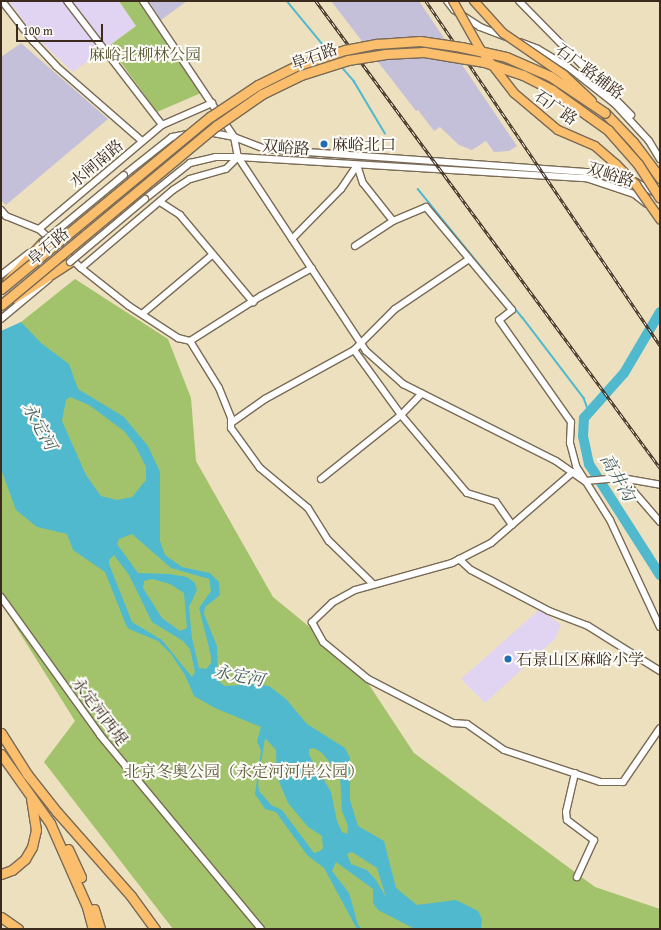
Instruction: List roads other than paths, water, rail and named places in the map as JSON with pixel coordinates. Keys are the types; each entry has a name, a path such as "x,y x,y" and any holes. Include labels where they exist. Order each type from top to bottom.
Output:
{"highway":[{"name":"阜石路","path":"1,289 210,117 258,85 296,66 345,50 376,44 420,42 461,47 506,57 550,76 606,113 633,142 660,178"},
{"name":"阜石路","path":"1,305 216,126 262,94 300,75 334,64 385,54 424,52 484,62 523,75 552,90 608,130 638,164 659,195"},
{"path":"1,289 43,242"},
{"path":"1,305 70,262"},
{"path":"1,733 27,774 74,859 100,929"},
{"path":"1,754 50,823 87,907 93,929"},
{"path":"27,774 131,896 155,929"},
{"path":"1,874 12,870 25,859 32,847 36,830 31,796"},
{"path":"1,917 18,929"}],"main road":[{"name":"石广路","path":"452,1 480,49 514,93 558,130 595,146 616,164 636,186 660,220"},
{"name":"石广路","path":"474,1 503,33 564,75 606,113"}],"street":[{"path":"2,1 33,41 56,66 142,141"},
{"path":"67,1 162,126"},
{"path":"143,1 234,137 238,157 366,351 403,384 574,472 585,481 622,478 660,485"},
{"name":"石广路辅路","path":"447,1 454,10 480,27 538,49 568,67 620,109 649,141 660,159"},
{"name":"石广路辅路","path":"519,1 630,113 660,153"},
{"path":"568,67 576,58"},
{"name":"水闸南路","path":"39,229 142,141 162,126 212,103"},
{"name":"双峪路","path":"1,275 172,137 204,131 234,137 265,149 589,172 636,182 659,195"},
{"name":"双峪路","path":"1,319 190,163 215,157 238,157 586,178 634,194 660,220"},
{"path":"81,268 190,179 226,169 238,157"},
{"path":"292,239 341,190 357,165"},
{"path":"357,165 363,183 393,221"},
{"path":"160,202 180,215 253,302"},
{"path":"355,246 393,221 426,207 512,310 499,320 571,422 570,443 576,466 610,520 660,627"},
{"path":"1,210 6,216 39,229 81,268 142,314 178,338 190,341 219,388 232,418 231,428 260,468 308,508 329,541 373,584"},
{"path":"142,314 212,255"},
{"path":"231,423 265,399 354,350 360,342 395,309 469,259"},
{"path":"190,341 312,268"},
{"path":"354,350 400,415 467,493 496,502 512,525"},
{"path":"320,479 400,415 422,393"},
{"path":"574,472 491,543 459,559 416,575 373,584 355,590 332,603 312,622 323,642 368,679 453,723 467,724 504,750 600,782 623,782 660,728"},
{"path":"622,478 660,522"},
{"path":"459,559 471,570 549,611 588,626 595,633 660,671"},
{"name":"永定河西堤","path":"1,597 100,735 261,929"},
{"path":"575,773 566,812 567,820 594,840 577,876"}],"water":[{"name":"永定河","path":"21,322 41,343 69,364 78,389 124,417 148,446 160,472 160,541 165,555 182,567 210,573 219,582 220,595 205,607 204,614 217,646 218,680 224,686 254,684 269,686 286,699 307,724 345,748 350,758 350,800 358,826 384,841 396,888 417,905 456,900 478,911 482,919 481,929 415,929 378,910 373,903 373,889 336,862 332,871 349,893 358,925 362,929 357,929 324,868 307,855 276,812 265,809 255,794 261,751 257,741 261,727 215,708 194,696 185,675 171,654 158,641 129,629 126,625 105,572 73,550 67,534 37,527 16,510 1,469 1,331","holes":["70,397 89,405 124,431 135,445 146,467 146,480 132,497 117,500 101,496 86,475 62,421 66,400","132,534 171,568 209,579 211,591 199,608 211,656 211,663 206,669 199,668 192,638 189,607 197,590 195,583 187,577 169,574 138,573 117,544 119,539","114,555 129,575 152,622 183,641 190,649 195,672 192,677 162,640 132,622 109,564 109,560","152,579 170,584 184,593 187,628 180,631 162,618 143,588 144,581","265,738 276,750 277,777 288,803 308,827 322,836 323,848 314,853 282,810 271,805 259,791 258,784","314,748 322,753 340,775 342,811 348,826 347,834 342,832 337,821 331,792 309,755 309,749","352,852 377,868 386,897 376,880 367,870 351,864 347,854"]}],"waterway":[{"path":"287,1 329,52"},
{"path":"341,66 354,81 385,133"},
{"path":"418,189 523,318 584,398 589,412"},
{"name":"高井沟","path":"660,312 624,373 584,418 583,436 589,464 660,575"}],"railway":[{"path":"316,1 660,468"},
{"path":"426,1 660,345"}],"place":[{"name":"麻峪北口","path":"324,144"},
{"name":"石景山区麻峪小学","path":"508,659"}],"park label":[{"name":"麻峪北柳林公园","path":"145,54"},
{"name":"北京冬奥公园（永定河河岸公园）","path":"244,771"}]}
